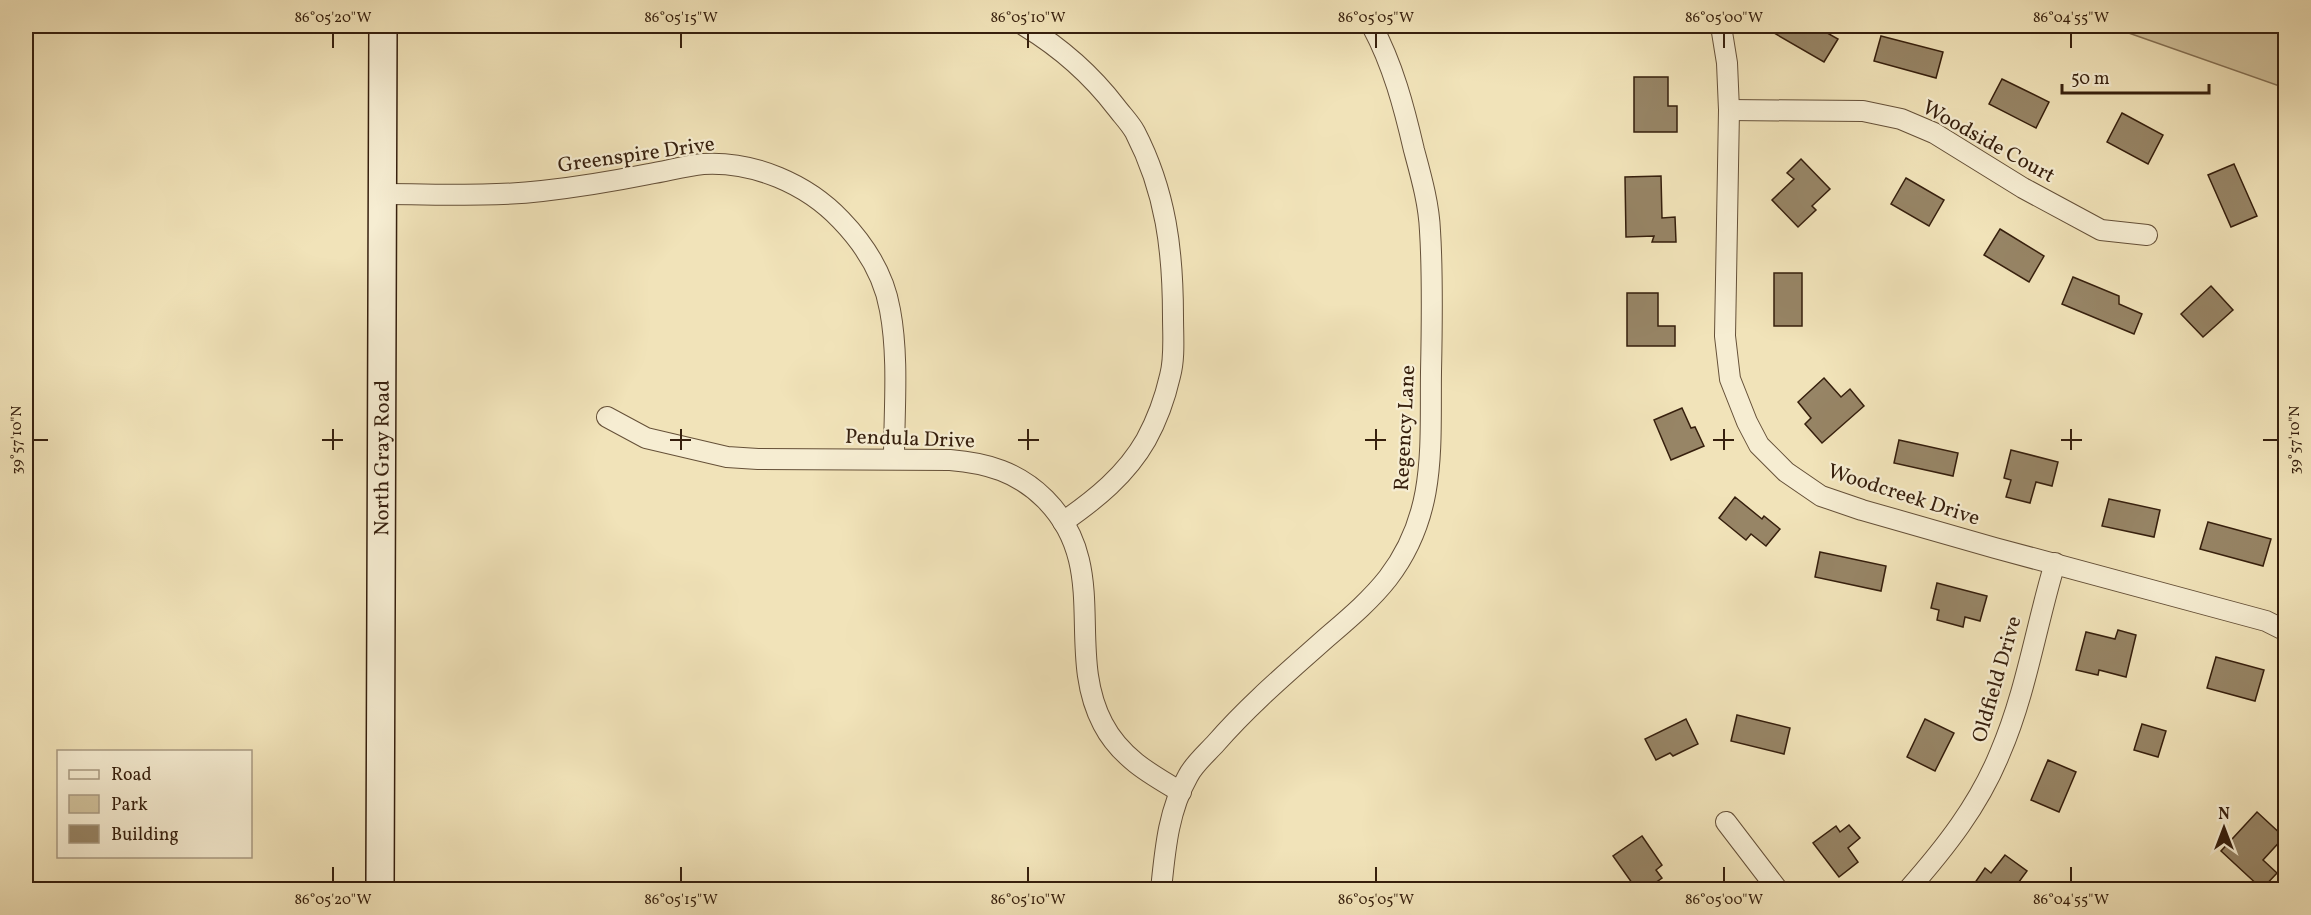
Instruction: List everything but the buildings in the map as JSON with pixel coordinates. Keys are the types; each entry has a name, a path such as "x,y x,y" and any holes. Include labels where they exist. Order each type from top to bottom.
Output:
{"street":[{"name":"North Gray Road","path":"380,890 383,26"},
{"path":"1025,26 1056,45 1077,62 1101,87 1134,131 1154,178 1166,218 1173,265 1171,375 1159,412 1145,441 1124,470 1102,495 1063,522"},
{"name":"Regency Lane","path":"1161,890 1165,842 1188,775 1229,727 1359,610 1388,578 1405,552 1417,527 1427,496 1431,429 1430,229 1424,187 1402,103 1384,48 1372,26"},
{"name":"Woodcreek Drive","path":"1721,26 1727,63 1729,110 1725,336 1730,379 1759,445 1786,472 1821,496 1862,510 2266,621 2286,631"},
{"name":"Woodside Court","path":"1729,110 1863,111 1901,120 1934,134 2060,209 2101,230 2147,235"},
{"name":"Greenspire Drive","path":"384,194 492,196 535,192 583,186 703,164 740,166 768,173 792,184 816,198 853,233 869,253 881,279 890,309 894,345 894,459"},
{"name":"Pendula Drive","path":"607,417 646,438 727,457 962,461 998,468 1034,488 1053,507 1078,551 1083,573 1089,687 1103,725 1119,747 1139,768 1181,792"},
{"name":"Oldfield Drive","path":"1908,890 1943,850 1971,811 2000,753 2016,708 2055,563"},
{"path":"1726,822 1778,890"}],"green space":[{"path":"2100,26 2285,26 2285,88 2123,31"}]}
